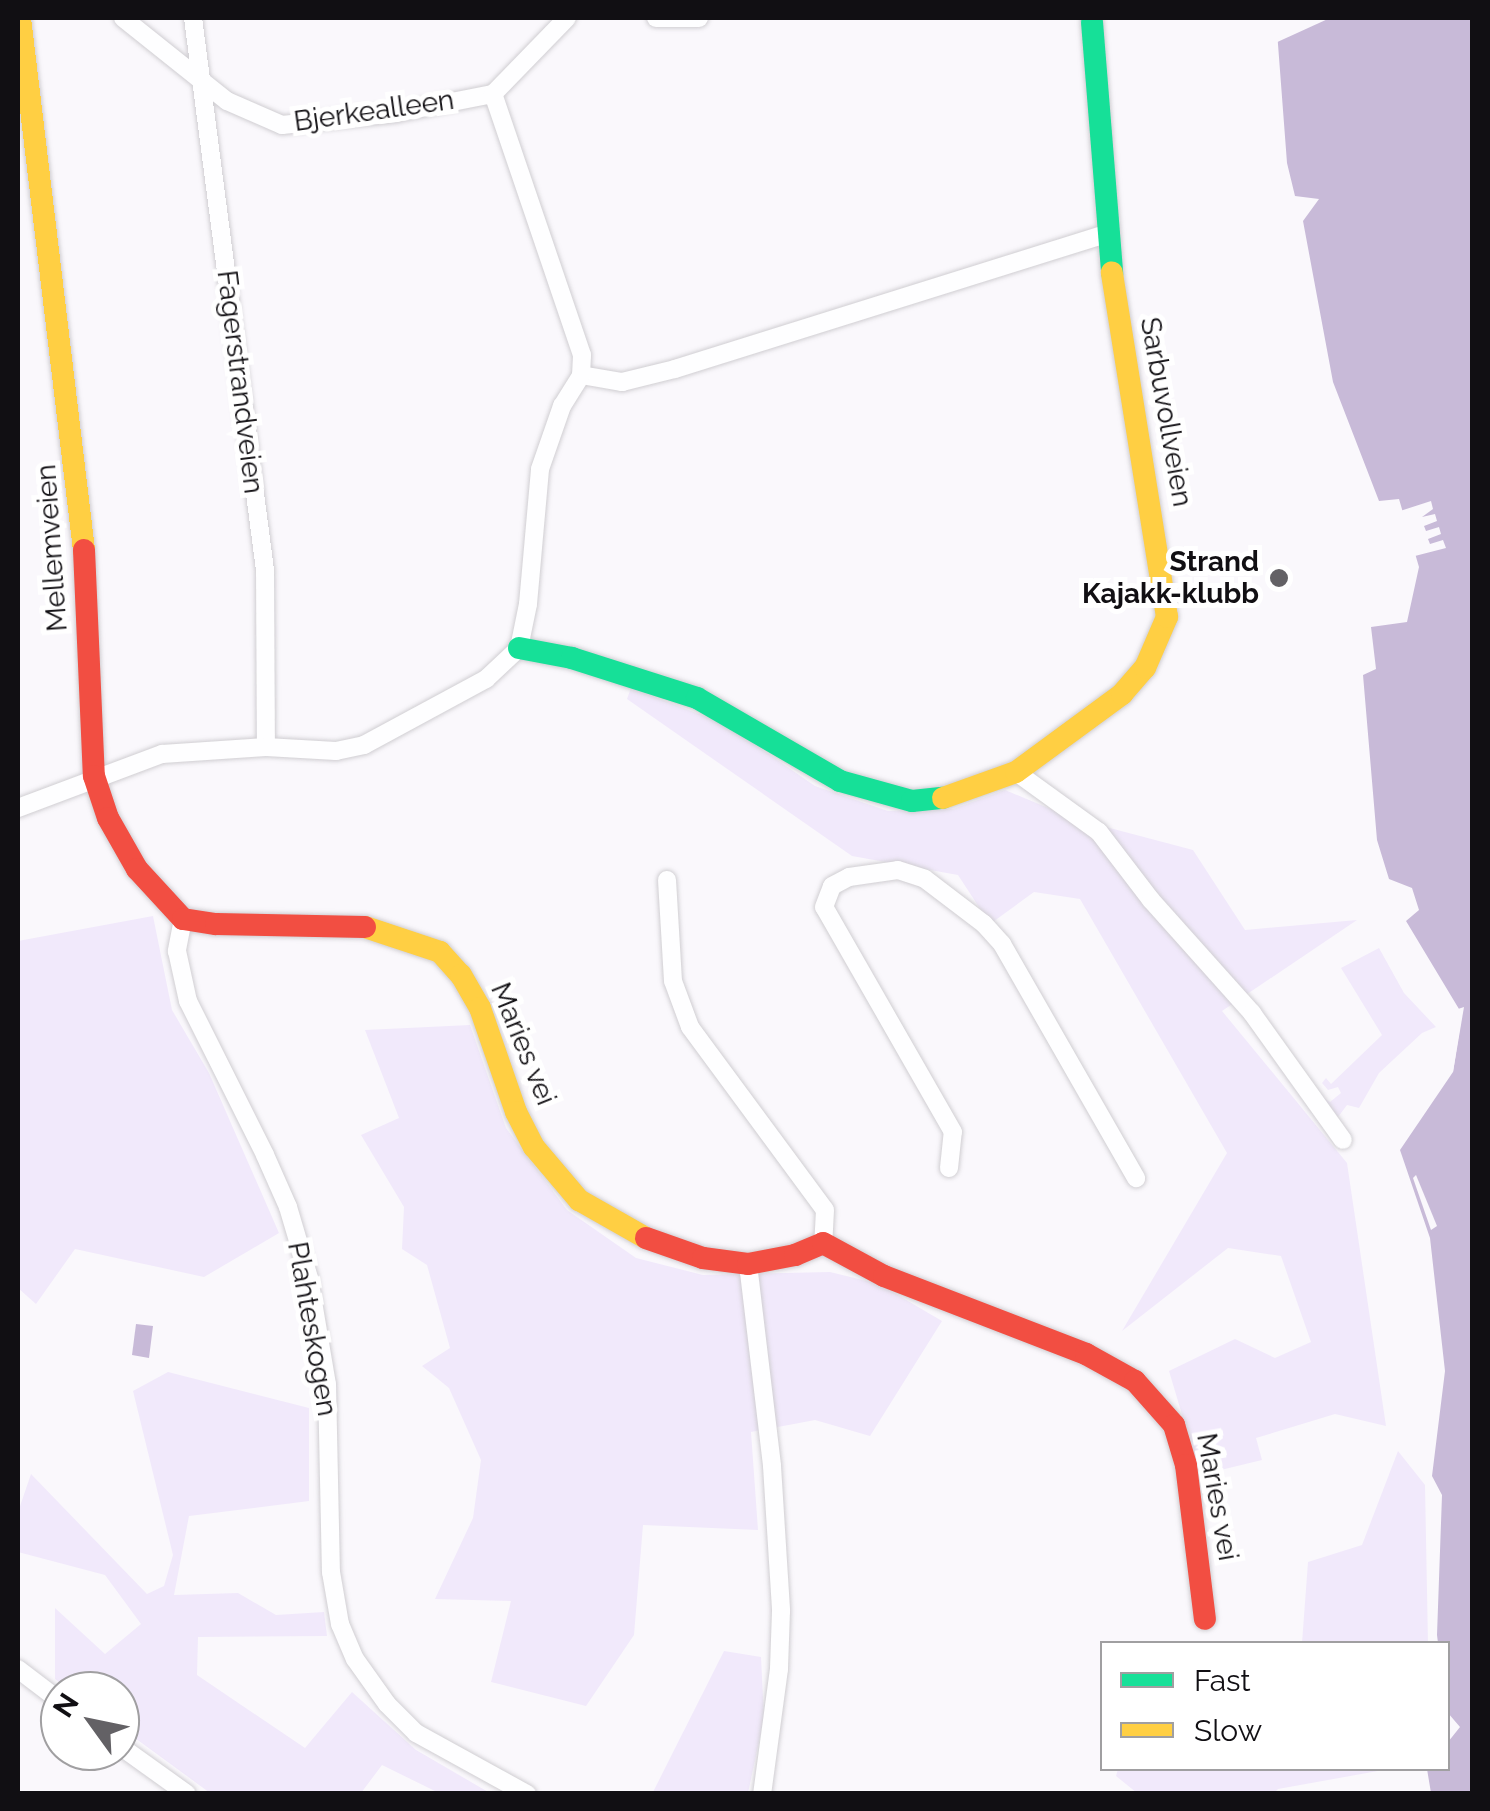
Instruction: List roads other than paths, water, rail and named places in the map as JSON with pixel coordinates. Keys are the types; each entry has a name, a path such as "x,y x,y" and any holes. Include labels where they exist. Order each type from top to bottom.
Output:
{"street":[{"name":"Mellemveien","path":"20,18 84,542 94,776"},
{"name":"Bjerkealleen","path":"123,18 202,82 255,116 282,125 396,113 492,94 566,18"},
{"name":"Fagerstrandveien","path":"193,18 264,570 266,747"},
{"path":"656,18 699,18"},
{"name":"Sarbuvollveien","path":"519,648 572,658 697,698 840,781 874,794 912,801 939,800 1016,772 1122,694 1145,668 1167,617 1162,560 1106,234 1092,22"},
{"path":"18,808 94,776 162,754 266,747 336,751 364,745 486,679 519,648 528,604 540,469 548,438 581,375 578,334 492,94"},
{"path":"581,375 622,382 675,369 1106,234"},
{"path":"1016,772 1100,832 1151,900 1252,1013 1343,1140"},
{"path":"94,776 108,818 137,869 183,919"},
{"path":"949,1168 953,1132 824,908 832,886 850,877 898,870 925,879 984,924 1012,960 1136,1178"},
{"path":"667,880 672,980 690,1027 825,1210 823,1243"},
{"name":"Maries vei","path":"183,919 216,924 374,927 440,952 461,975 480,1008 516,1112 534,1148 579,1200 631,1233 670,1248 748,1264 795,1255 823,1243 884,1276 1118,1369 1158,1402 1174,1426 1186,1465 1205,1620"},
{"name":"Plahteskogen","path":"183,919 177,951 188,1001 266,1155 288,1207 309,1278 328,1384 332,1572 340,1624 355,1659 386,1704 416,1734 527,1794"},
{"path":"748,1264 772,1466 780,1610 780,1670 762,1794"},
{"path":"18,1669 40,1686"},
{"path":"140,1760 187,1794"}],"place":[{"name":"Strand Kajakk-klubb","path":"1279,578"}]}
